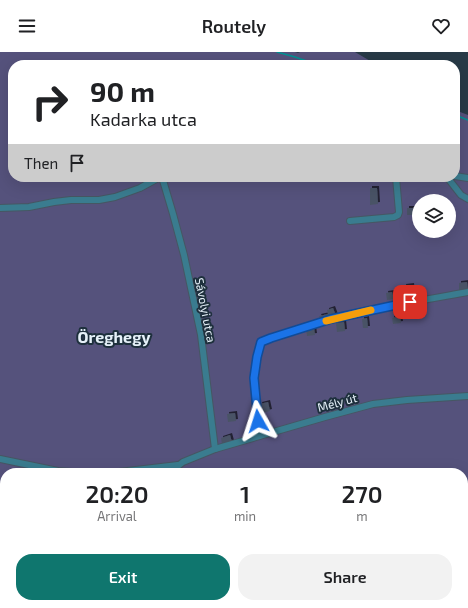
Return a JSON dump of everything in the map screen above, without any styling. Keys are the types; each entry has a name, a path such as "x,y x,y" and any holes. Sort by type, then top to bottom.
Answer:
{"street":[{"path":"0,208 29,206 71,200 99,200 115,197 151,182"},
{"name":"Sávolyi utca","path":"163,182 174,214 201,335 214,449"},
{"path":"350,221 394,217 398,215 396,182"},
{"path":"451,182 462,195 468,199"},
{"path":"259,436 254,378 261,342 331,319 395,305 468,292"},
{"name":"Mély út","path":"178,465 214,449 325,416 373,404 468,396"},
{"path":"0,460 42,468"},
{"path":"153,468 178,465"},
{"path":"175,468 178,465"}],"shaded area":[{"path":"0,52 355,52 369,60 8,60 8,182 460,182 460,112 468,115 468,468 0,468"}],"building":[{"path":"370,188 377,188 378,204 370,205"},
{"path":"407,208 412,208 412,215 407,215"},
{"path":"467,282 468,290 459,290 459,283"},
{"path":"412,285 413,293 405,294 404,286"},
{"path":"392,292 394,299 387,300 386,293"},
{"path":"333,308 336,316 321,320 319,316 328,314 327,310"},
{"path":"400,316 401,323 393,324 392,318"},
{"path":"367,318 368,328 363,328 362,319"},
{"path":"344,322 345,331 337,332 336,323"},
{"path":"314,328 315,335 307,336 306,329"},
{"path":"268,402 270,411 262,413 260,404"},
{"path":"235,413 236,421 228,422 227,414"},
{"path":"230,435 232,442 222,444 221,438"}],"waterway":[{"path":"277,52 304,60"},
{"path":"460,117 468,120"}],"slow traffic":[{"path":"326,321 371,310"}],"district":[{"name":"Öreghegy","path":"114,336"}],"route":[{"path":"258,421 254,378 261,342 331,319 410,302"}]}
